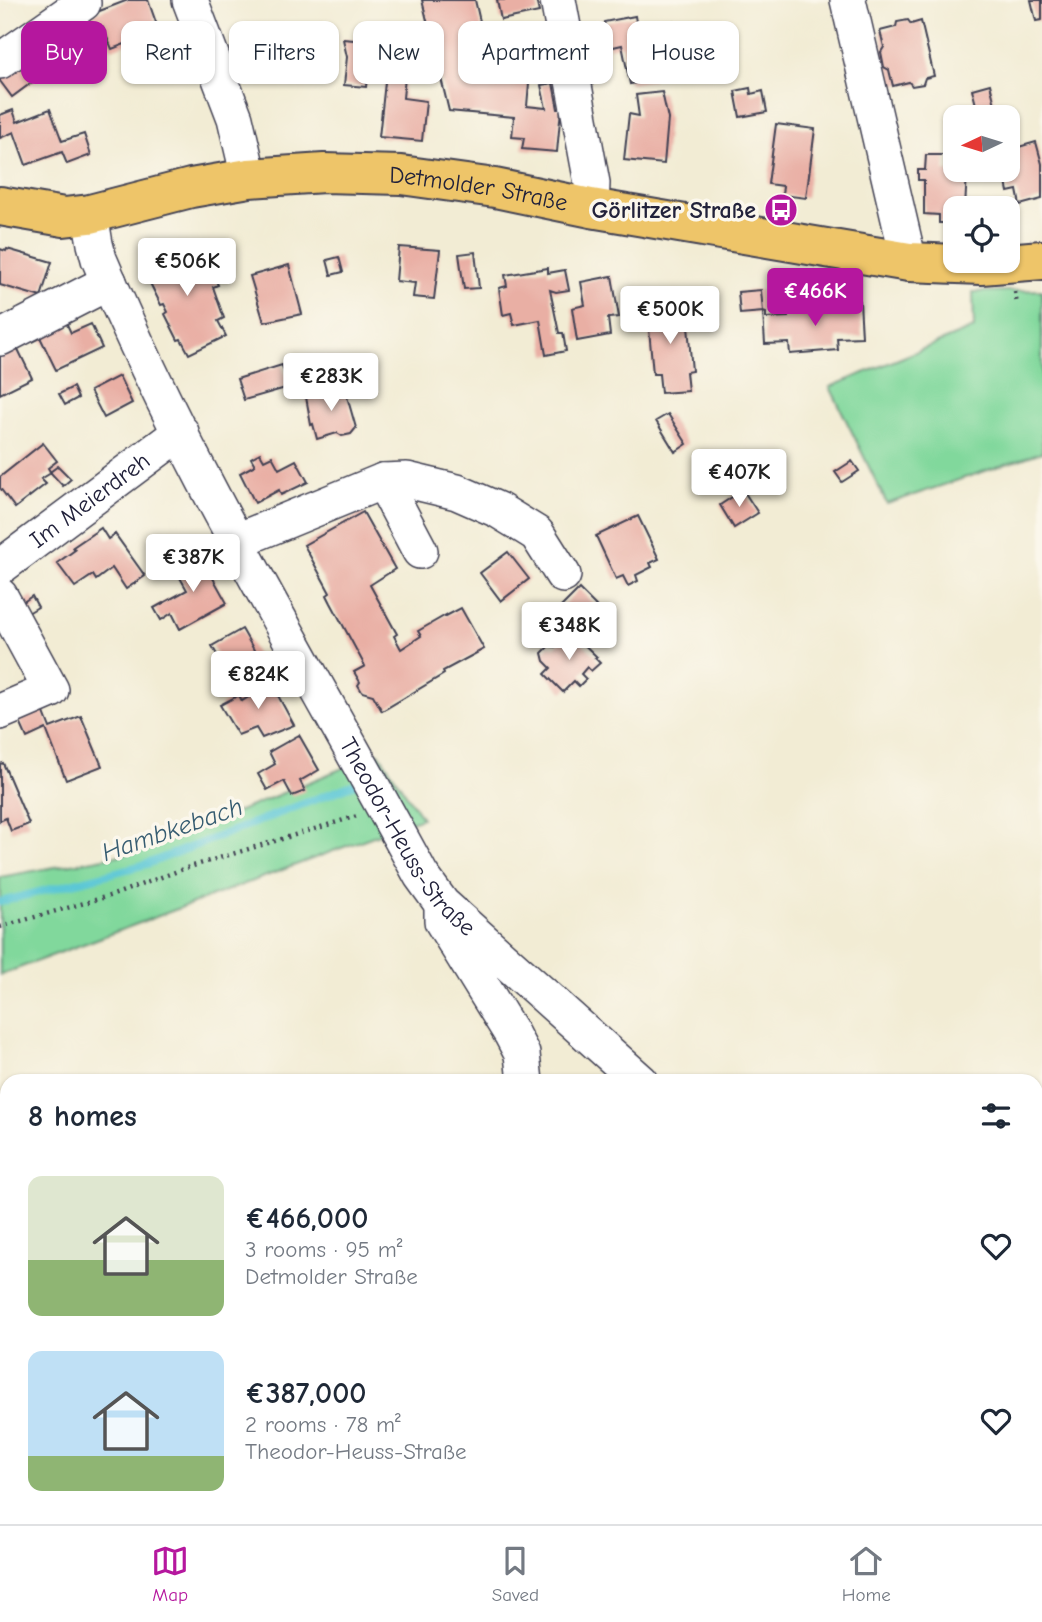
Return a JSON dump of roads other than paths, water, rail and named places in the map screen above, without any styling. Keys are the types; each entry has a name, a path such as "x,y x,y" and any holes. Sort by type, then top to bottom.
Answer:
{"main road":[{"name":"Detmolder Straße","path":"0,206 64,217 90,214 191,188 249,178 324,173 401,175 495,188 591,208 909,261 981,265 1042,260"}],"street":[{"path":"190,0 235,118 249,178"},
{"path":"558,0 592,183 591,208"},
{"path":"848,0 909,261"},
{"path":"0,61 83,3"},
{"name":"Theodor-Heuss-Straße","path":"90,214 94,244 109,282 181,432 237,541 421,875 442,904 632,1074"},
{"path":"0,338 109,282"},
{"name":"Im Meierdreh","path":"0,567 181,432"},
{"path":"237,541 383,481 407,480 457,492 498,510 537,534 563,575"},
{"path":"383,481 420,551"},
{"path":"0,596 57,688 0,712"},
{"path":"442,904 442,921 511,1033 522,1054 524,1074"}],"waterway":[{"name":"Hambkebach","path":"0,902 147,864 355,784"}],"place":[{"name":"Görlitzer Straße","path":"781,210"}]}
